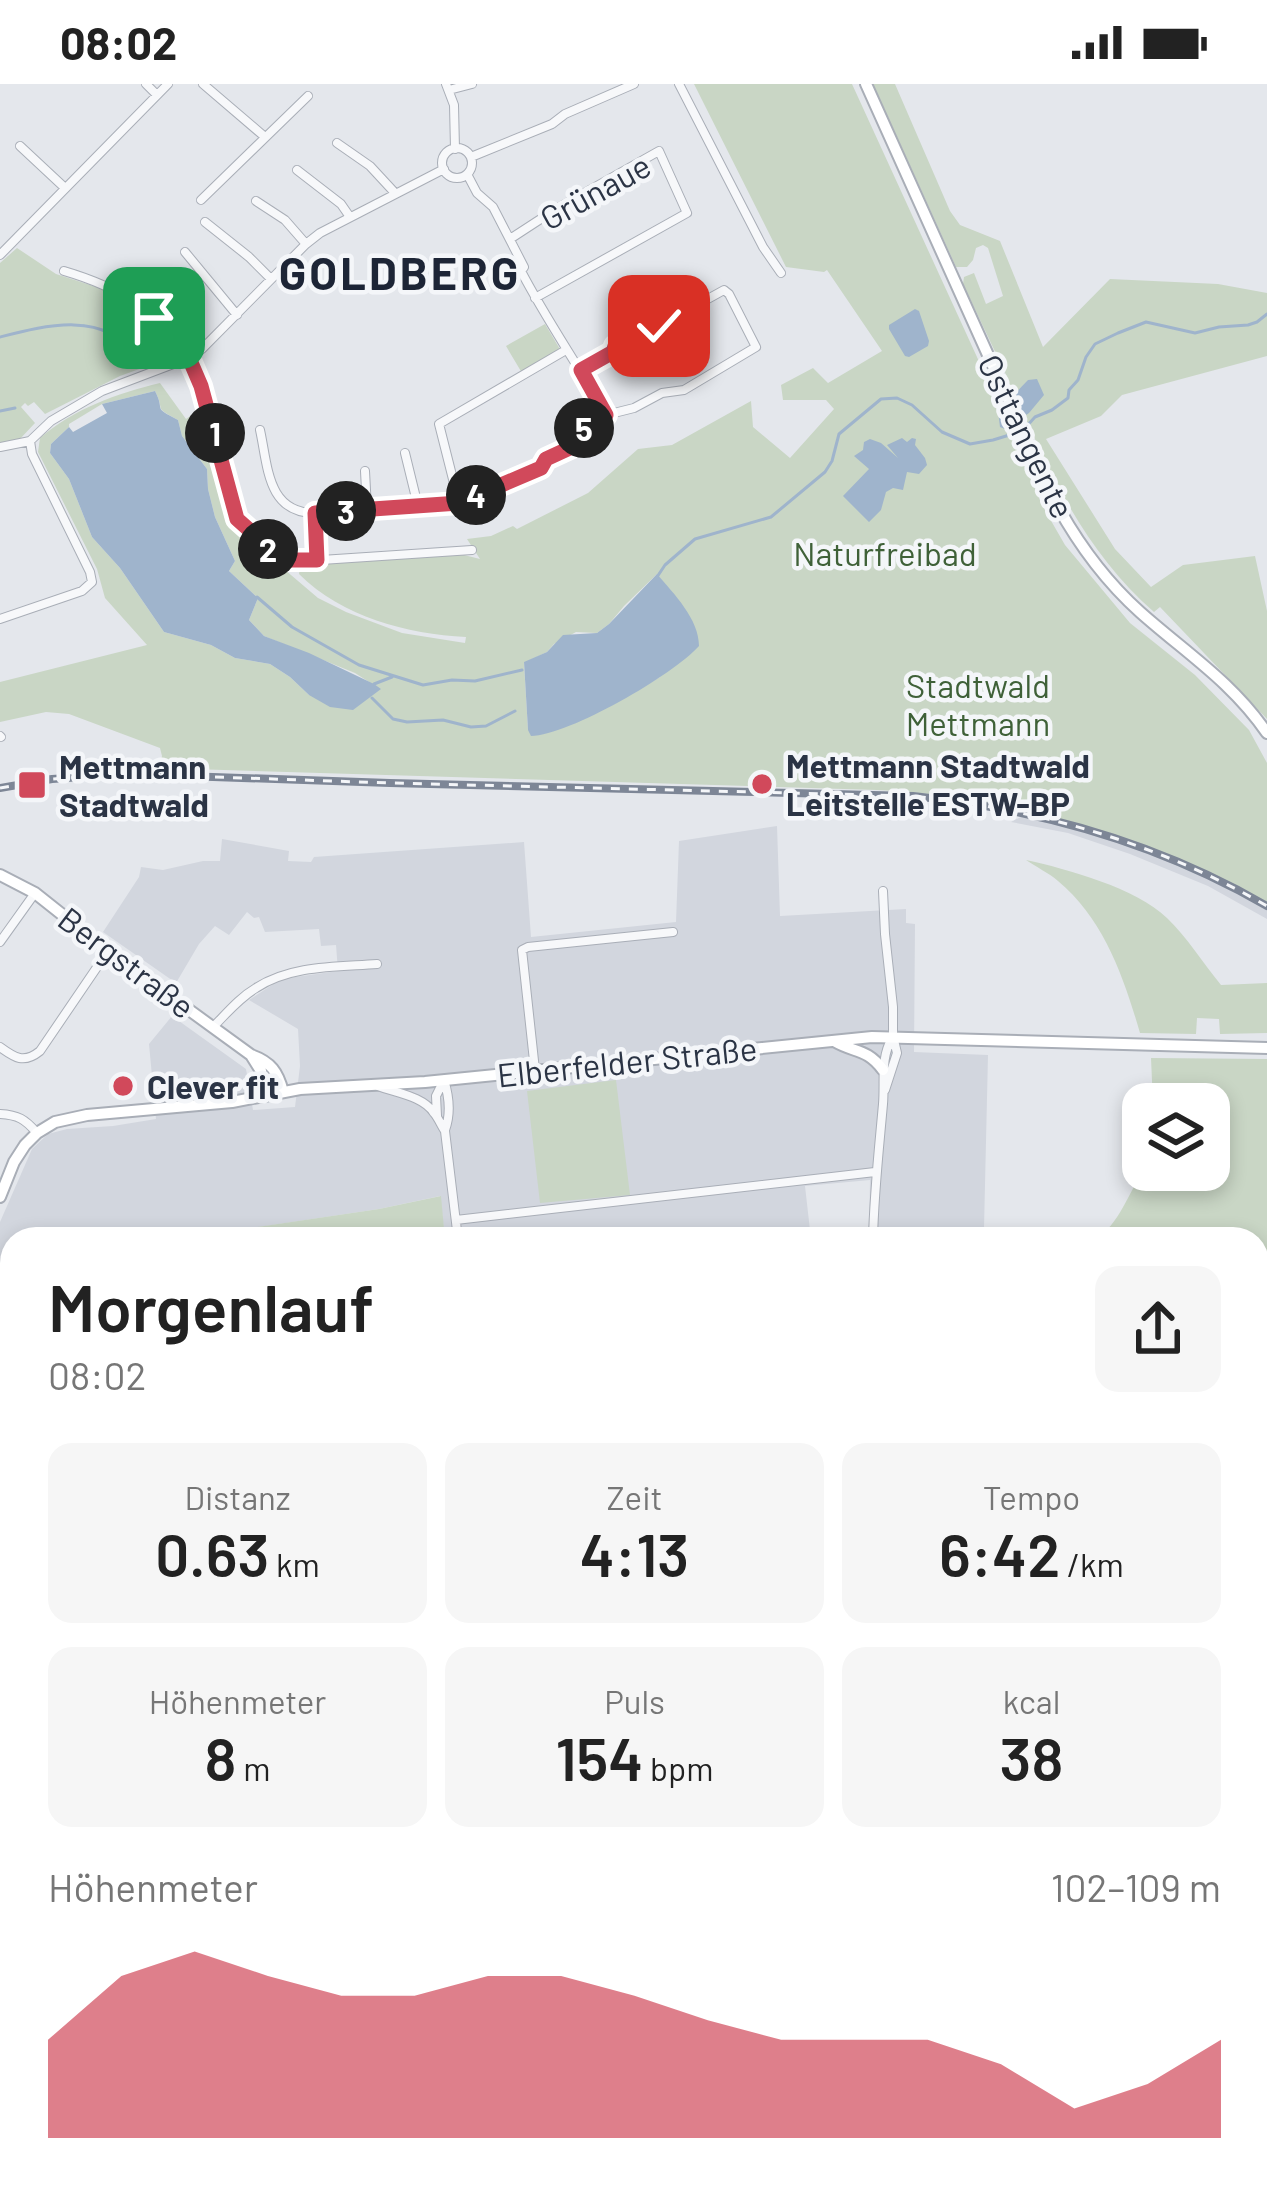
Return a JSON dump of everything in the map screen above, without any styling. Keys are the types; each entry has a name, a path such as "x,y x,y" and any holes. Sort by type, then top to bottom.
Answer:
{"main road":[{"name":"Osttangente","path":"866,84 1064,517 1104,575 1228,685 1267,733"},
{"name":"Bergstraße","path":"0,875 35,893 108,951 266,1062 277,1072 283,1092"},
{"name":"Elberfelder Straße","path":"37,1133 74,1117 232,1102 283,1092 831,1040 892,1036 1267,1048"},
{"path":"831,1040 869,1054 883,1070"},
{"path":"251,1054 261,1071 266,1096"},
{"path":"0,1197 14,1162 37,1133"}],"street":[{"path":"146,84 157,95"},
{"path":"0,255 168,84"},
{"path":"203,84 265,137"},
{"path":"454,148 471,157 467,174 453,177 444,169 444,157 454,148 454,105 447,87 472,84"},
{"path":"471,157 634,84"},
{"path":"679,84 763,247 782,273"},
{"path":"201,200 308,96"},
{"path":"337,142 370,166 395,193"},
{"path":"20,146 65,188"},
{"name":"Grünaue","path":"510,239 659,152 675,182 687,213 535,298"},
{"path":"0,447 30,441 51,421 102,391 189,358 306,244 444,169"},
{"path":"296,170 341,204 350,217"},
{"path":"467,174 477,193 493,207 535,298 606,415"},
{"path":"256,200 306,244"},
{"path":"205,222 271,280"},
{"path":"185,252 237,315"},
{"path":"64,271 112,288 135,302 189,358 208,409 237,519 283,560 472,550"},
{"path":"260,430 272,486 294,510 315,513 459,503 541,468 546,459 572,447 580,431 606,415 634,408 662,393 684,390 756,347 729,294 720,291 615,346 613,352 581,370"},
{"path":"459,503 440,424 566,350"},
{"path":"0,619 82,591 92,582 30,441"},
{"path":"405,453 418,506"},
{"path":"365,471 367,509"},
{"path":"315,513 317,560"},
{"path":"883,891 897,1053 884,1091"},
{"path":"0,942 35,893"},
{"path":"535,1070 522,950 673,932"},
{"path":"0,1047 19,1059 40,1051 108,951"},
{"path":"213,1027 241,999 271,980 305,970 377,964"},
{"path":"873,1227 884,1052 892,1036"},
{"path":"437,1117 436,1096 444,1080"},
{"path":"444,1080 448,1096 445,1131"},
{"path":"376,1085 432,1109 445,1131 457,1227"},
{"path":"0,1114 26,1119 37,1133"},
{"path":"456,1220 875,1172"}],"shaded area":[{"path":"1034,810 1205,870 1267,902 1267,919 1208,886 1130,854 1068,833 1011,822"},
{"path":"777,826 780,916 906,909 906,923 915,924 914,1052 988,1055 984,1227 869,1227 870,1180 805,1186 810,1227 444,1227 440,1196 259,1227 0,1227 32,1149 48,1134 156,1119 149,1044 172,1016 246,1069 253,1110 295,1107 298,1029 249,1000 281,979 338,971 336,945 321,946 319,929 265,932 259,917 247,912 229,935 215,926 176,983 103,932 141,867 163,870 220,861 222,839 289,851 288,861 311,862 314,857 524,842 531,937 676,922 679,841"}],"green space":[{"path":"694,84 852,84 993,392 1008,379 963,284 964,277 974,273 986,304 1003,296 988,248 976,248 967,267 956,267 873,84 895,84 960,225 1000,241 1043,347 1110,279 1218,284 1267,293 1267,356 1122,395 1101,416 1046,439 1115,549 1151,587 1183,565 1255,556 1267,611 1267,719 1160,607 1154,612 1116,574 1071,509 1034,437 1018,449 1065,545 1130,623 1195,675 1249,730 1267,763 1267,902 1126,839 980,801 877,790 159,768 160,748 69,714 46,712 0,722 0,682 147,645 105,598 97,569 38,452 40,438 67,418 112,397 160,383 186,419 200,409 225,505 238,530 318,598 346,612 402,633 465,643 466,637 421,632 355,612 316,589 299,574 300,568 464,555 480,559 467,539 491,536 513,526 517,529 588,493 638,449 672,445 751,401 753,427 790,458 834,409 826,400 783,400 781,385 813,368 828,383 882,351 827,270 786,267","holes":["155,391 162,410 178,420 182,436 207,469 215,517 235,561 229,571 258,598 249,620 264,636 355,673 380,689 309,695 270,664 235,658 211,645 164,632 92,537 69,479 50,453 51,444 69,424 102,404","657,574 689,616 660,677 614,704 528,730 524,663 576,632 597,633"]},
{"path":"17,248 56,274 109,291 149,320 166,341 164,360 120,376 45,414 34,402 25,403 21,407 35,423 19,440 0,444 0,263"},
{"path":"545,324 561,351 522,373 506,346"},
{"path":"1026,860 1100,881 1154,907 1221,985 1267,983 1267,1033 1220,1034 1219,1019 1197,1018 1196,1034 1140,1033 1100,931 1074,896"},
{"path":"1151,1058 1267,1059 1267,1227 1109,1227 1131,1191 1230,1191 1230,1083 1152,1083"},
{"path":"616,1080 630,1195 540,1203 527,1091"},
{"path":"441,1196 444,1227 257,1227"}],"water":[{"path":"915,309 929,341 909,357 889,325"},
{"path":"1037,379 1044,395 1029,413 1005,429 1000,427 998,411 1028,380"},
{"path":"155,391 162,410 178,420 182,436 207,469 215,517 235,561 229,571 258,598 249,620 264,636 381,689 353,710 330,707 270,664 235,658 211,645 164,632 92,537 69,479 50,453 51,444 69,427 73,432 107,413 102,404"},
{"path":"902,438 907,442 916,439 927,465 919,474 907,472 903,490 886,492 881,510 869,522 843,496 869,469 854,456 870,439 898,458 887,445"},
{"path":"657,574 690,617 699,646 620,702 570,726 531,736 524,662 547,652 563,635 597,633"}],"waterway":[{"path":"1025,428 1068,398 1095,344 1118,333 1146,322 1195,333 1248,325 1267,314"},
{"path":"0,337 54,326 91,327 108,332 134,357"},
{"path":"657,577 695,539 771,517 825,472 839,434 881,399 897,398 912,405 942,432 970,444 1016,433"},
{"path":"0,411 15,408"},
{"path":"257,597 292,627 359,665 423,685 475,681 522,670"},
{"path":"374,684 392,677"},
{"path":"372,698 393,719 407,722 443,720 486,726 515,711"}],"railway":[{"path":"0,788 127,774 913,796 1006,810 1096,832 1183,864 1267,906"}],"place":[{"name":"Mettmann Stadtwald Leitstelle ESTW-BP","path":"762,784"},
{"name":"Mettmann Stadtwald","path":"32,785"},
{"name":"Clever fit","path":"123,1086"}],"district":[{"name":"GOLDBERG","path":"400,272"}],"route":[{"path":"154,318 189,358 201,386 237,519 275,555 291,562 317,560 315,513 459,503 541,468 546,459 572,447 580,431 606,415 581,370 613,352 615,346 659,326"}],"park label":[{"name":"Naturfreibad","path":"885,553"},
{"name":"Stadtwald Mettmann","path":"978,704"}]}
